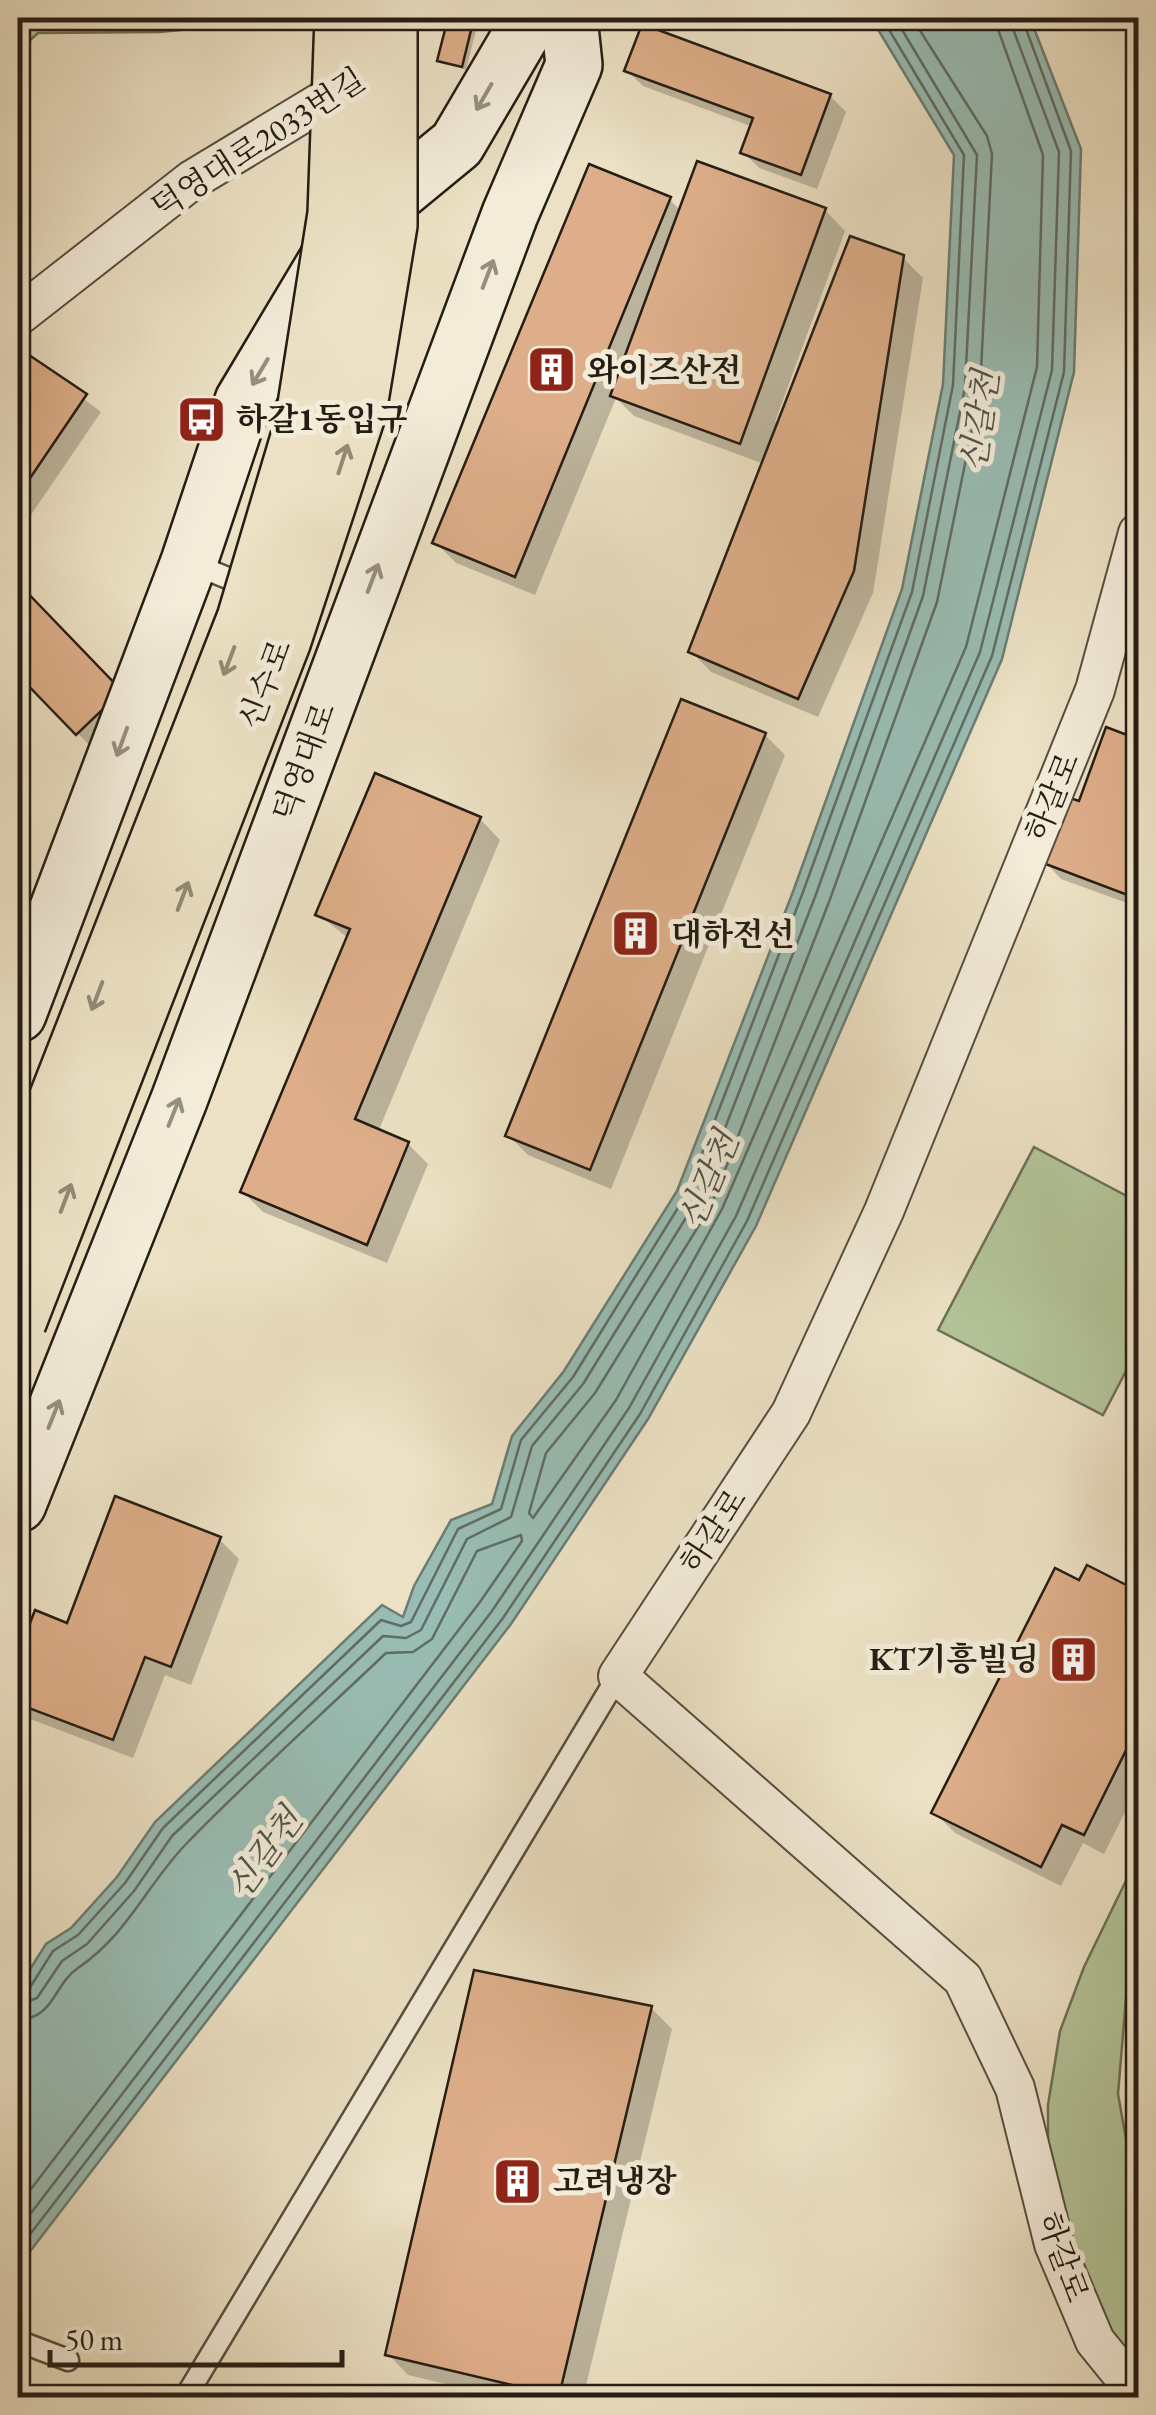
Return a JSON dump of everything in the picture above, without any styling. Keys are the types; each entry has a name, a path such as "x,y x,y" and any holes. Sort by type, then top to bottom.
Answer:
{"main road":[{"name":"신수로","path":"18,1199 245,618 303,424 336,214 343,18"},
{"name":"신수로","path":"18,1322 283,640 358,412 389,225 396,32"}],"street":[{"path":"18,1014 189,562 243,401 338,242 457,144 524,30 539,18"},
{"name":"덕영대로","path":"18,1504 179,1100 335,623 574,65 570,18"},
{"name":"덕영대로2033번길","path":"18,316 192,180 322,106 396,32"},
{"name":"하갈로","path":"1138,533 1095,690 868,1245 791,1413 618,1676 964,1979 1015,2088 1054,2244 1095,2340 1138,2394"}],"lane":[{"path":"189,562 335,623"},
{"path":"185,2398 618,1676"},
{"path":"18,2341 68,2360"}],"green space":[{"path":"18,18 301,18 160,32 38,33 18,51"},
{"path":"1034,1147 1138,1202 1138,1348 1103,1415 938,1330"},
{"path":"1138,1856 1138,1932 1129,1963 1118,2094 1138,2206 1138,2372 1120,2355 1048,2181 1048,2105 1060,2031 1084,1967"}],"water":[{"name":"신갈천","path":"871,18 1030,18 1081,149 1074,372 1002,659 756,1226 648,1419 511,1624 18,2267 18,1988 46,1944 71,1928 117,1877 155,1822 382,1605 403,1617 414,1586 451,1520 492,1504 512,1436 564,1371 677,1191 794,889 902,589 943,384 954,155"}],"building":[{"path":"448,18 474,18 462,67 437,61"},
{"path":"642,24 831,94 801,175 740,153 753,118 624,71"},
{"path":"697,161 826,208 740,444 610,396"},
{"name":"와이즈산전","path":"589,164 671,197 515,577 432,543"},
{"path":"850,236 904,255 854,571 798,699 688,652"},
{"path":"29,355 87,394 18,496 18,372"},
{"path":"18,583 122,691 76,735 18,675"},
{"name":"대하전선","path":"681,699 766,733 590,1170 505,1136"},
{"path":"1106,727 1138,739 1138,899 1043,863 1067,797 1079,801"},
{"path":"375,773 481,817 355,1119 409,1142 367,1245 240,1192 350,929 315,915"},
{"path":"115,1496 221,1537 171,1667 145,1657 113,1740 18,1704 18,1655 35,1610 67,1623"},
{"name":"KT기흥빌딩","path":"1087,1565 1138,1591 1138,1726 1084,1835 1062,1825 1041,1867 931,1813 1055,1568 1079,1580"},
{"name":"고려냉장","path":"474,1970 652,2006 559,2396 385,2355"}],"place":[{"name":"와이즈산전","path":"552,370"},
{"name":"하갈1동입구","path":"201,419"},
{"name":"대하전선","path":"636,934"},
{"name":"KT기흥빌딩","path":"1074,1659"},
{"name":"고려냉장","path":"518,2181"}]}
